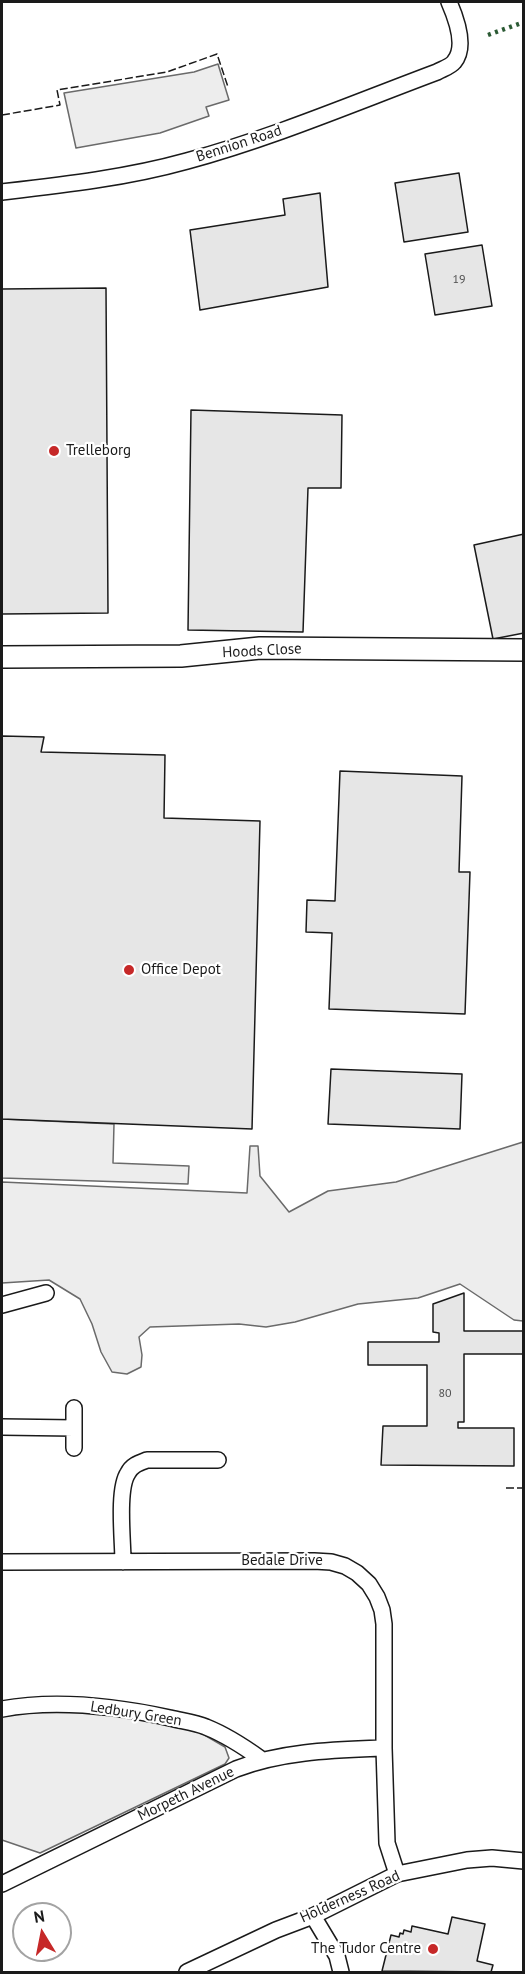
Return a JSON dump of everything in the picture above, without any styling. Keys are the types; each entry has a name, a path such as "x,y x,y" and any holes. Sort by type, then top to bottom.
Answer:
{"street":[{"name":"Bennion Road","path":"2,192 135,173 185,162 235,147 437,72 453,63 460,50 453,11 449,2"},
{"name":"Hoods Close","path":"2,657 181,656 260,648 524,650"},
{"path":"2,1305 46,1293"},
{"path":"74,1407 74,1448"},
{"path":"2,1427 74,1428"},
{"path":"123,1562 122,1488 129,1470 137,1463 147,1460 218,1460"},
{"name":"Bedale Drive","path":"2,1562 314,1561 331,1562 357,1573 369,1584 377,1597 384,1623 387,1843 397,1874"},
{"name":"Ledbury Green","path":"2,1709 26,1705 68,1704 102,1706 153,1714 204,1726 238,1742 261,1759"},
{"name":"Morpeth Avenue","path":"2,1882 261,1759 322,1750 384,1748"},
{"name":"Holderness Road","path":"187,1972 276,1930 313,1916 397,1874 467,1860 492,1858 524,1861"},
{"path":"313,1916 337,1956 341,1972"}],"shaded area":[{"path":"218,64 229,100 206,107 209,116 160,133 76,148 64,93 194,72"},
{"path":"2,1119 114,1124 113,1163 189,1166 188,1184 2,1178"},
{"path":"523,1142 523,1321 514,1320 460,1284 418,1298 358,1304 295,1322 266,1327 239,1324 150,1327 139,1337 141,1367 127,1374 112,1372 101,1352 92,1324 80,1299 49,1280 2,1283 2,1182 247,1193 250,1146 258,1146 260,1176 289,1212 328,1191 396,1182"},
{"path":"85,1710 167,1724 201,1733 225,1747 229,1758 225,1764 40,1853 2,1840 2,1714"}],"building":[{"path":"459,173 468,232 404,242 395,183"},
{"path":"320,193 328,287 200,310 190,230 285,215 283,199"},
{"path":"482,245 492,306 435,315 425,254"},
{"name":"Trelleborg","path":"106,288 108,613 2,614 2,289"},
{"path":"191,410 342,415 341,488 308,488 303,632 188,630"},
{"path":"524,534 524,633 493,639 474,545"},
{"name":"Office Depot","path":"2,736 44,737 41,752 165,755 164,818 260,821 252,1129 2,1119"},
{"path":"340,771 462,776 459,872 470,872 465,1014 329,1009 332,933 306,932 307,900 335,901"},
{"path":"331,1069 462,1074 460,1129 328,1124"},
{"path":"464,1293 464,1331 524,1331 524,1354 464,1354 464,1422 458,1422 458,1428 514,1428 514,1466 381,1465 383,1426 427,1426 427,1365 368,1365 368,1342 439,1342 439,1333 433,1332 433,1304"},
{"name":"The Tudor Centre","path":"452,1917 485,1924 477,1961 493,1965 491,1972 382,1971 391,1935 399,1937 404,1930 411,1932 412,1926 448,1934"}],"hedge":[{"path":"488,35 524,22"}],"fence":[{"path":"2,115 60,105 57,90 167,72 217,54 228,87"},
{"path":"506,1488 524,1488"}],"place":[{"name":"Trelleborg","path":"54,451"},
{"name":"Office Depot","path":"129,970"},
{"name":"The Tudor Centre","path":"433,1949"}]}
